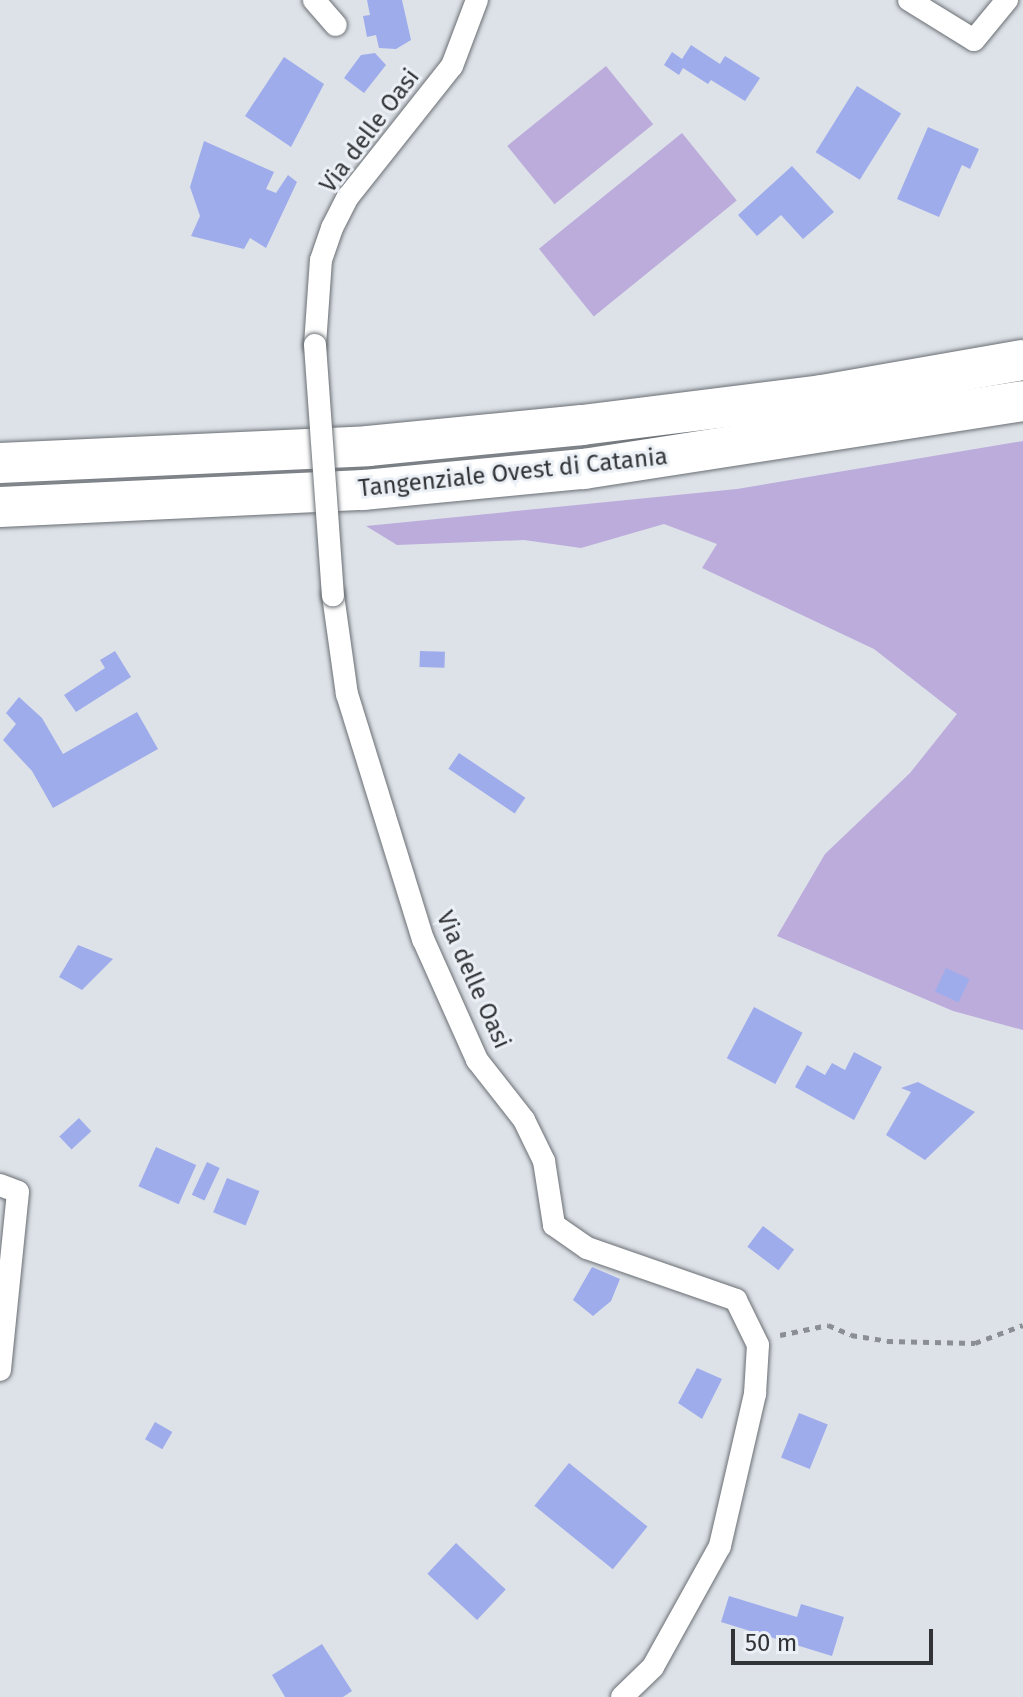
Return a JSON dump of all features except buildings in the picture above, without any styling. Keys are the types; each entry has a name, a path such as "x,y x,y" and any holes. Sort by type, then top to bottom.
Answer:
{"highway":[{"name":"Tangenziale Ovest di Catania","path":"0,463 368,446 822,395 1023,360"},
{"name":"Tangenziale Ovest di Catania","path":"0,507 364,490 584,469 1023,401"}],"street":[{"path":"314,0 336,25"},
{"name":"Via delle Oasi","path":"477,0 452,66 348,197 332,228 321,260 315,345 333,595 347,694 423,939 477,1060 524,1120 544,1161 554,1225 587,1248 736,1300 758,1345 755,1394 720,1546 653,1667 622,1697"},
{"path":"909,0 974,40 1007,0"},
{"path":"0,1185 18,1192 0,1370"}],"path":[{"path":"758,1345 793,1328 828,1325 851,1335 887,1341 975,1343 1023,1325"}],"shaded area":[{"path":"606,66 653,124 555,204 507,146"},
{"path":"682,133 737,201 594,316 539,249"},
{"path":"1023,441 1023,1030 953,1011 777,936 825,854 910,773 957,714 874,649 702,568 717,544 664,524 581,548 524,540 397,545 366,526 737,489"}]}
